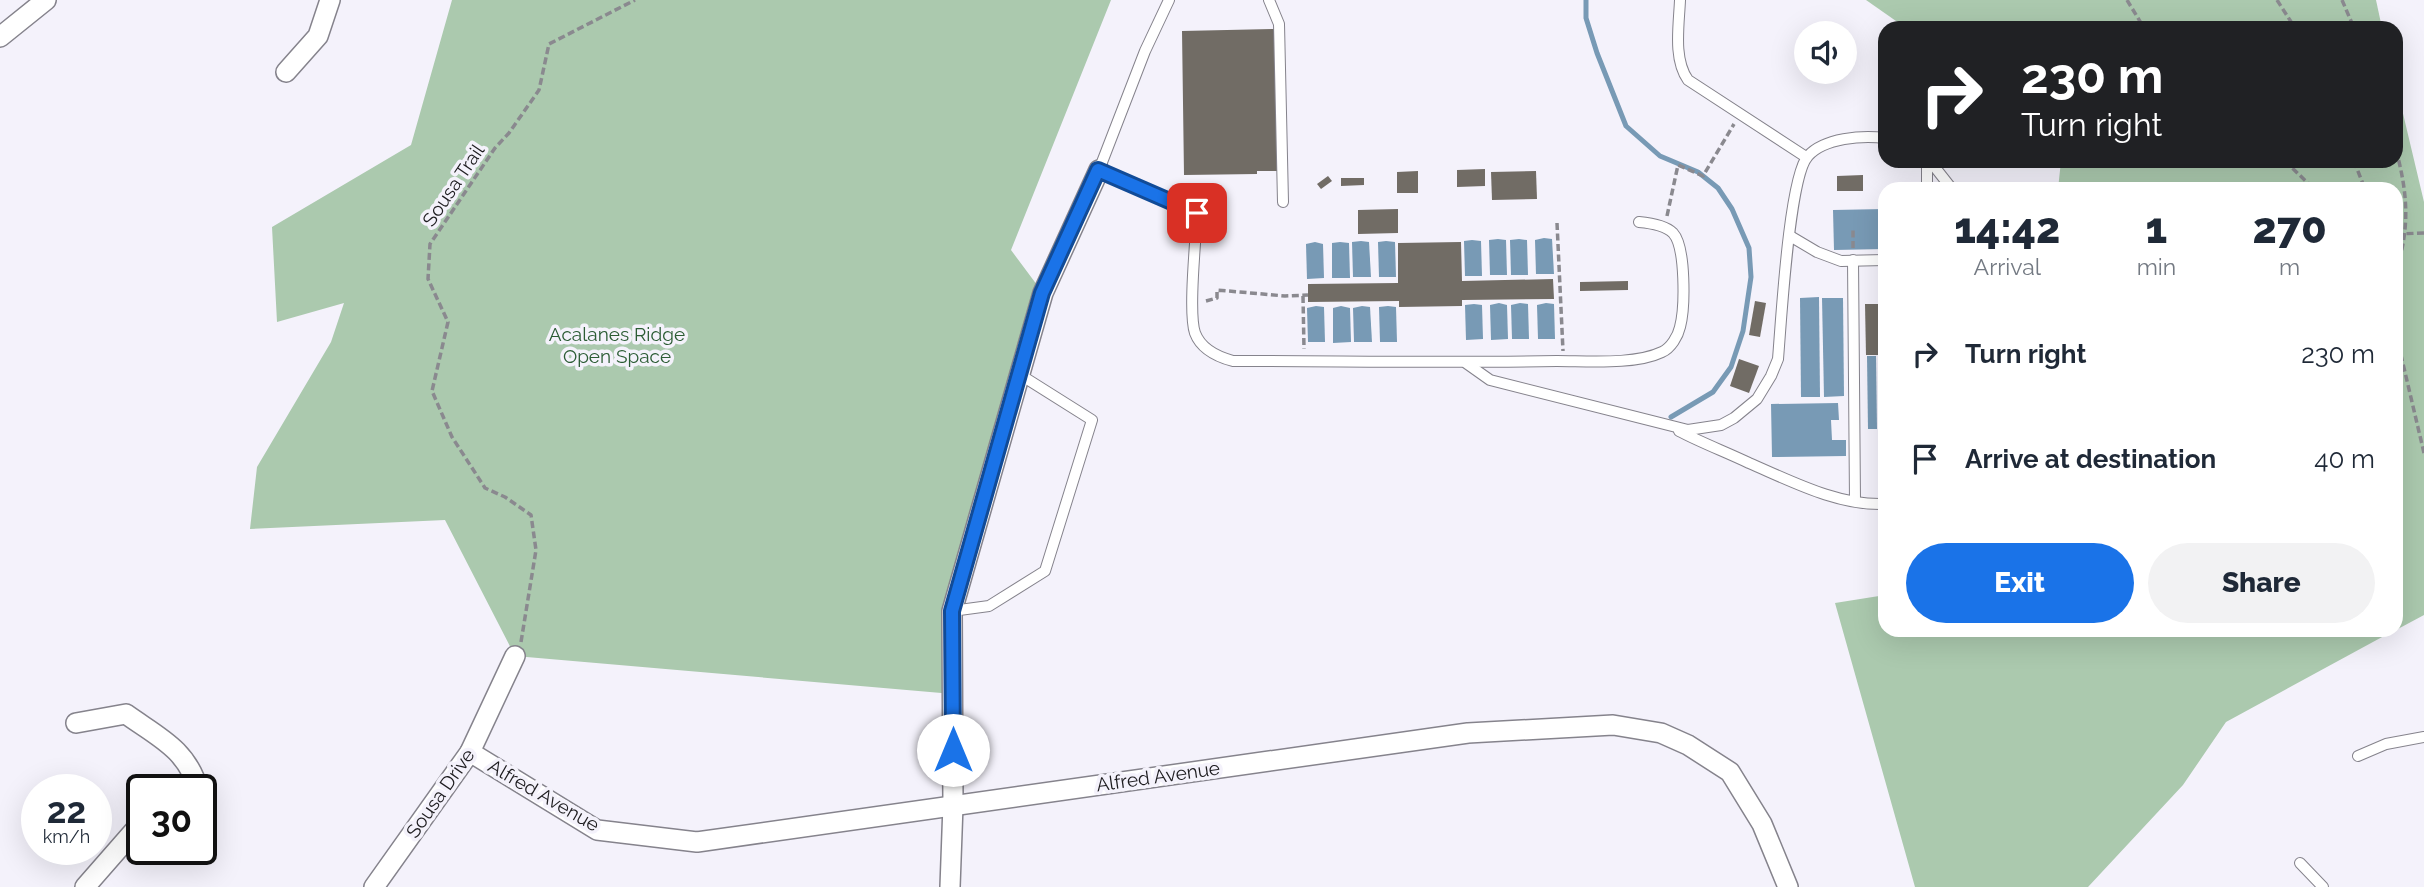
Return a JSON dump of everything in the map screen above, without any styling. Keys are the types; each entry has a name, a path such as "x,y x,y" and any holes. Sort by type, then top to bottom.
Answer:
{"street":[{"path":"0,37 46,0"},
{"path":"286,72 318,36 330,0"},
{"path":"950,887 953,805 952,611 1042,293 1098,170"},
{"name":"Sousa Drive","path":"374,887 470,752 514,656"},
{"path":"76,723 126,714 175,747 194,774"},
{"name":"Alfred Avenue","path":"470,752 597,830 697,842 1468,733 1613,725 1661,733 1688,745 1730,772 1762,824 1788,887"},
{"path":"85,887 126,840"}],"lane":[{"path":"1170,0 1145,51 1098,170 1197,213 1193,304 1195,333 1216,357 1233,361 1563,361 1637,359 1664,352 1674,340 1680,326 1684,260 1680,244 1672,232 1655,223 1639,222"},
{"path":"1269,0 1279,24 1283,202"},
{"path":"1680,0 1679,55 1682,71 1696,86 1807,157"},
{"path":"1466,362 1490,380 1688,430 1721,425 1734,418 1757,399 1778,359 1794,193 1807,157 1825,144 1878,137"},
{"path":"1934,168 1946,182"},
{"path":"1790,236 1817,252 1841,261 1878,260"},
{"path":"1853,260 1855,501"},
{"path":"952,611 989,606 1045,572 1092,420 1020,374"},
{"path":"1667,425 1808,488 1855,501 1878,503"},
{"path":"2358,756 2386,744 2424,737"},
{"path":"2300,863 2323,887"}],"path":[{"name":"Sousa Trail","path":"514,656 520,650 536,550 531,515 505,497 485,488 452,437 432,390 448,322 428,279 430,244 495,148 539,90 549,44 635,0"},
{"path":"2127,0 2140,21"},
{"path":"2277,0 2290,21"},
{"path":"2342,0 2351,21"},
{"path":"1665,228 1678,165 1703,176 1741,114"},
{"path":"2292,168 2307,182"},
{"path":"2401,168 2407,215 2403,244"},
{"path":"1557,223 1563,361"},
{"path":"1853,229 1853,260"},
{"path":"2403,233 2424,233"},
{"path":"1193,304 1217,298 1217,290 1305,295 1305,361"},
{"path":"2403,364 2424,453"}],"green space":[{"name":"Acalanes Ridge Open Space","path":"452,0 1111,0 1011,250 1043,293 952,611 953,694 515,656 445,520 250,529 257,467 331,342 344,303 277,322 272,227 411,145"},
{"path":"1866,0 2376,0 2380,21 1896,21"},
{"path":"2403,114 2424,202 2424,615 2403,626 2403,182 2059,182 2060,168 2403,168"},
{"path":"1878,596 1878,637 2382,637 2226,722 2183,785 2088,887 1915,887 1835,603"}],"water":[{"path":"1878,209 1878,249 1834,250 1833,210"},
{"path":"1552,239 1554,274 1536,274 1535,240"},
{"path":"1489,240 1506,240 1507,275 1490,275"},
{"path":"1510,240 1527,240 1528,275 1511,275"},
{"path":"1464,241 1481,241 1482,276 1465,276"},
{"path":"1352,242 1369,242 1371,277 1353,277"},
{"path":"1378,242 1395,242 1396,277 1379,277"},
{"path":"1332,243 1349,243 1350,278 1332,278"},
{"path":"1306,244 1323,244 1324,278 1307,279"},
{"path":"1819,297 1820,397 1801,397 1800,298"},
{"path":"1822,298 1843,298 1844,396 1824,397"},
{"path":"1528,304 1529,339 1512,339 1511,305"},
{"path":"1554,304 1555,339 1538,339 1537,305"},
{"path":"1465,305 1482,305 1483,339 1466,340"},
{"path":"1490,305 1507,305 1508,339 1491,340"},
{"path":"1324,307 1325,342 1308,342 1307,308"},
{"path":"1370,307 1372,342 1354,342 1353,308"},
{"path":"1379,307 1396,307 1397,342 1380,342"},
{"path":"1333,308 1350,308 1351,342 1333,343"},
{"path":"1867,356 1876,356 1877,429 1868,429"},
{"path":"1838,403 1839,420 1831,420 1832,440 1846,440 1846,456 1772,457 1771,404"}],"building":[{"path":"1275,29 1277,171 1257,171 1257,174 1184,175 1182,31"},
{"path":"1485,169 1485,186 1457,187 1457,170"},
{"path":"1418,171 1418,193 1397,193 1397,172"},
{"path":"1536,171 1537,199 1492,200 1491,172"},
{"path":"1863,175 1863,191 1837,191 1837,176"},
{"path":"1328,176 1332,181 1321,189 1317,184"},
{"path":"1341,178 1364,178 1364,185 1341,186"},
{"path":"1398,209 1398,233 1358,234 1358,210"},
{"path":"1461,242 1462,281 1553,279 1554,299 1462,300 1462,306 1399,307 1399,301 1308,302 1308,284 1398,283 1398,243"},
{"path":"1628,281 1628,290 1580,291 1580,282"},
{"path":"1755,301 1766,303 1760,337 1749,335"},
{"path":"1865,304 1878,304 1878,355 1866,355"},
{"path":"1739,359 1759,366 1749,393 1730,386"}],"waterway":[{"path":"1586,0 1586,18 1597,53 1626,126 1660,156 1698,172 1718,188 1732,209 1749,248 1751,277 1743,331 1731,367 1713,392 1671,417"}],"route":[{"path":"953,750 952,611 1042,293 1098,170 1197,213"}]}
